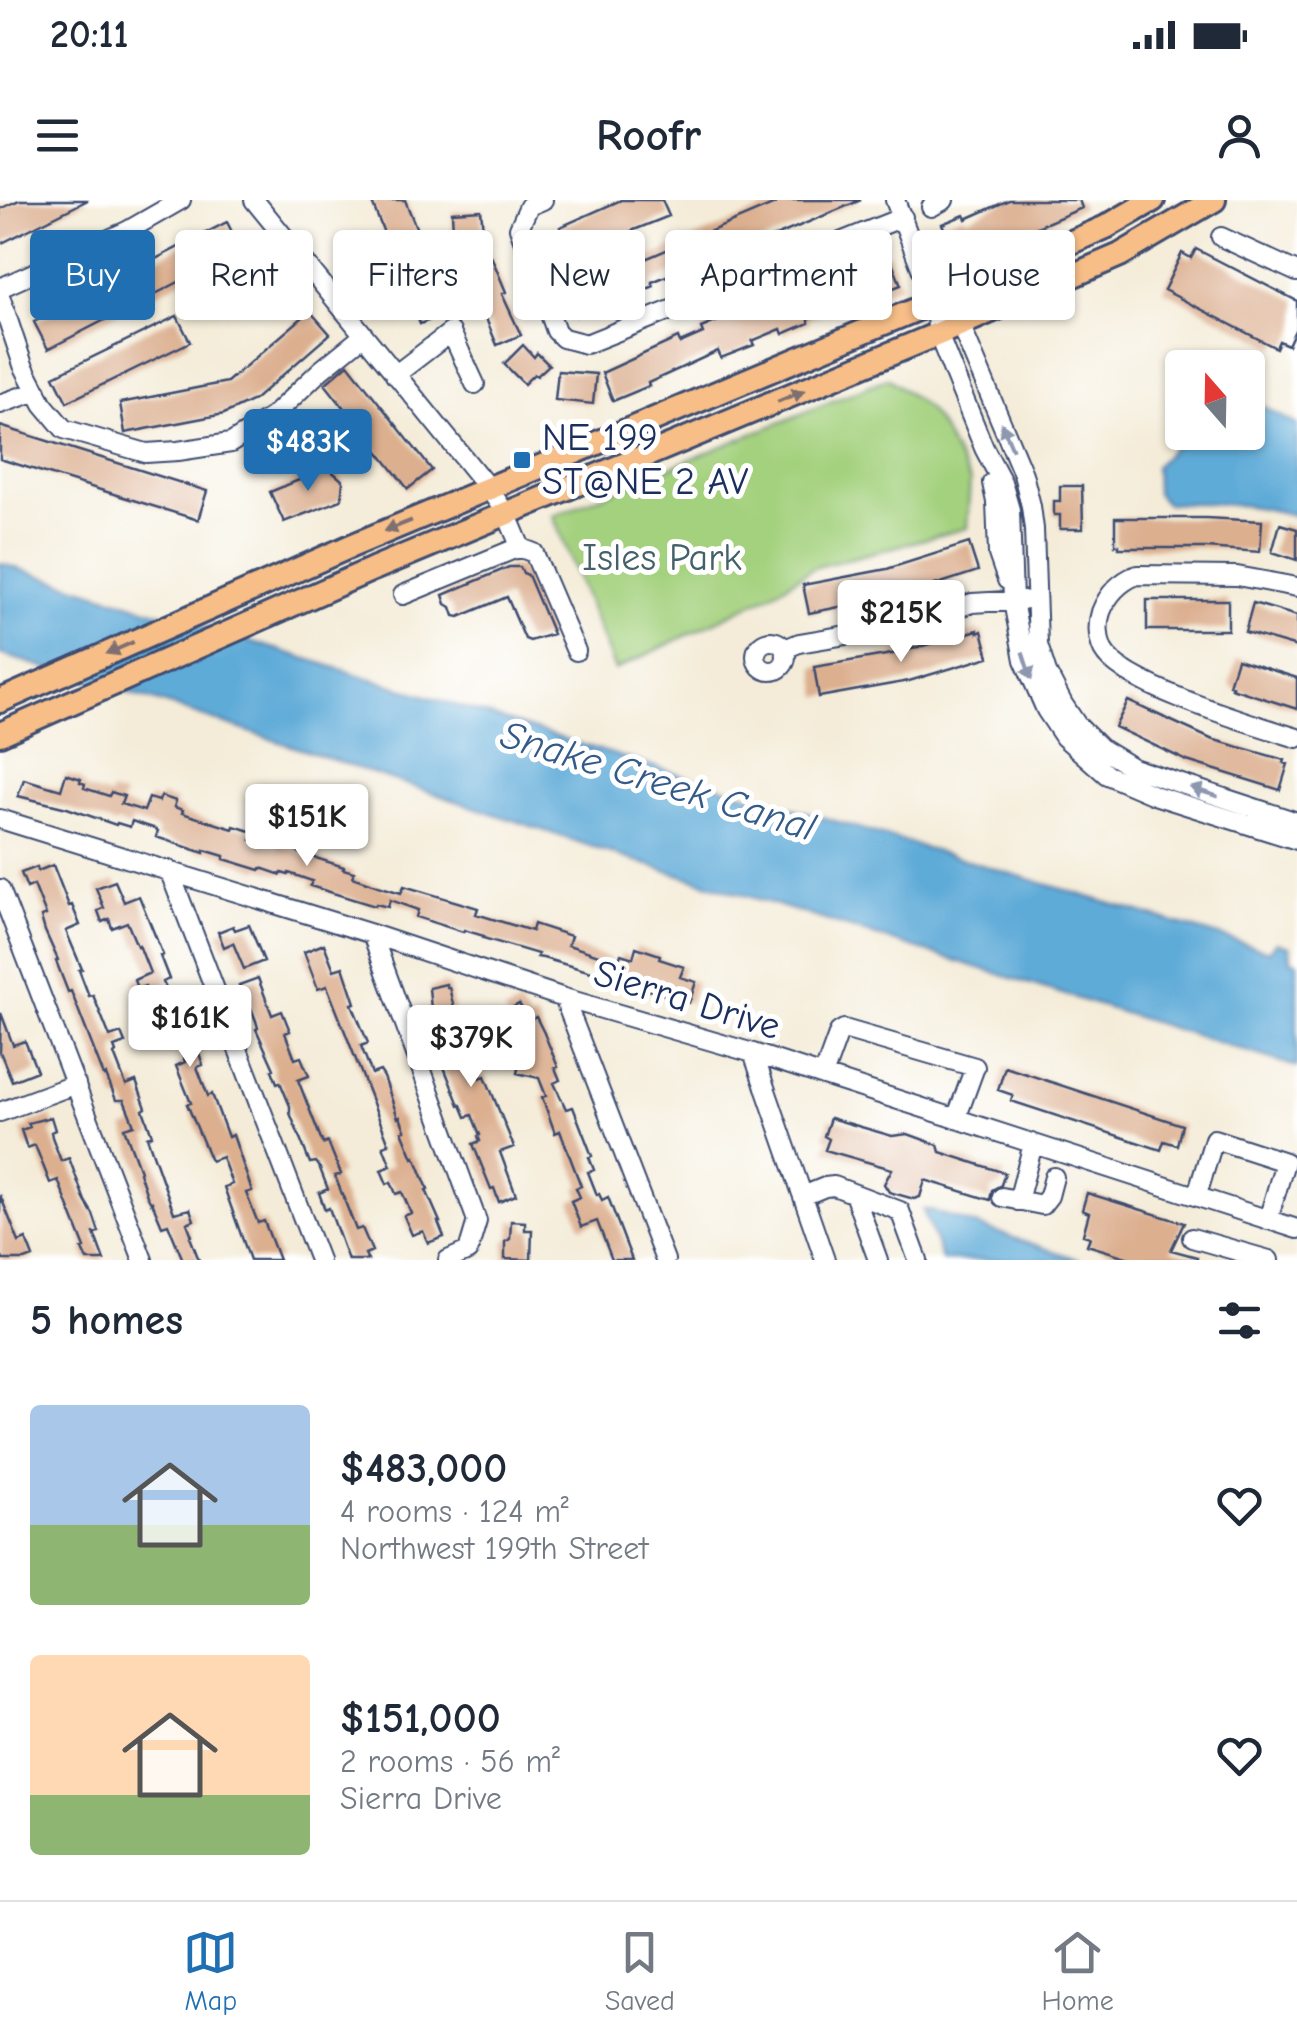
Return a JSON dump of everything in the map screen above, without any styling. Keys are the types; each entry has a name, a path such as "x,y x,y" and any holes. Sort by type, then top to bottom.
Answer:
{"main road":[{"path":"1075,241 1153,200"},
{"path":"0,734 373,568 1120,255 1214,200"},
{"path":"0,702 351,546 912,311"}],"street":[{"path":"0,288 126,232 181,200"},
{"path":"254,200 278,230"},
{"path":"536,203 519,228 556,331 563,338 586,344 899,208 912,243"},
{"path":"1221,237 1297,272"},
{"path":"313,274 489,489 507,515 521,548"},
{"path":"0,296 23,364 43,404 64,429 146,452 231,443 273,416 363,336"},
{"path":"936,320 938,334 984,448 1002,482 1010,510 1013,601"},
{"path":"955,320 1018,462 1031,504 1038,644 1063,704 1100,748 1133,768 1296,828"},
{"path":"396,375 451,332 475,384"},
{"path":"0,404 37,392"},
{"path":"984,448 996,502 998,554 1013,601 1024,660 1033,686 1064,737 1107,775 1129,786 1296,828"},
{"path":"1010,510 1031,504"},
{"path":"403,595 521,548 534,553 576,651"},
{"path":"1297,587 1237,576 1137,575 1123,581 1108,596 1098,633 1104,650 1130,674 1198,706 1297,738"},
{"path":"785,649 799,643 915,622 972,603 1036,600"},
{"name":"Sierra Drive","path":"0,819 564,998 753,1053 1297,1229"},
{"path":"169,870 319,1260"},
{"path":"0,889 142,1260"},
{"path":"372,934 477,1221 468,1251 448,1260"},
{"path":"564,998 665,1260"},
{"path":"823,1076 839,1032 844,1030 976,1067 956,1119"},
{"path":"753,1053 825,1260"},
{"path":"0,1112 76,1084"},
{"path":"1196,1196 1214,1139 1284,1162 1268,1220"},
{"path":"1033,1144 1010,1198 1042,1205 1048,1199 1054,1177"},
{"path":"803,1196 834,1186 900,1211 918,1260"},
{"path":"854,1194 878,1260"},
{"path":"1192,1238 1269,1260"}],"green space":[{"name":"Isles Park","path":"888,378 927,408 970,481 967,528 813,568 768,596 615,670 553,516"}],"water":[{"path":"1265,407 1297,425 1297,516 1232,504 1167,504 1156,493 1155,466 1171,450 1265,450"},
{"name":"Snake Creek Canal","path":"0,563 628,759 1269,951 1277,942 1290,947 1291,960 1297,962 1297,1067 629,859 160,702 0,654"},
{"path":"923,1210 930,1210 1080,1260 942,1260"}],"building":[{"path":"19,200 88,200 0,244 0,209"},
{"path":"371,200 405,200 417,230 383,230"},
{"path":"621,200 662,200 669,216 634,230 560,227"},
{"path":"774,200 861,200 790,230 714,230 775,204"},
{"path":"1009,200 1079,200 1082,208 1030,230 945,230 942,224 964,215 966,219"},
{"path":"481,210 483,230 453,230 452,212"},
{"path":"227,222 231,230 212,230"},
{"path":"175,249 175,284 155,294 155,259"},
{"path":"1196,249 1297,301 1297,326 1288,345 1279,341 1276,348 1164,290 1182,253 1191,258"},
{"path":"665,251 665,277 652,282 654,286 645,290 645,259"},
{"path":"493,261 506,292 502,294 521,335 497,345 487,320 493,320"},
{"path":"892,263 901,285 892,288"},
{"path":"313,314 330,334 254,400 224,414 125,433 120,403 227,382 299,320 313,320"},
{"path":"175,317 190,342 67,402 54,376"},
{"path":"38,320 105,320 48,349 34,322"},
{"path":"720,320 809,320 783,334 781,329 752,341 754,345 721,358 718,351 613,401 602,373 678,338 680,343 703,333 701,328"},
{"path":"523,345 549,365 524,384 504,364"},
{"path":"348,364 432,470 408,489 325,384"},
{"path":"558,371 596,374 593,404 555,400"},
{"path":"0,426 207,491 198,520 0,459"},
{"path":"328,468 343,481 341,500 284,522 270,492"},
{"path":"1060,486 1082,486 1083,529 1060,529 1054,501 1060,501"},
{"path":"1115,518 1262,521 1260,552 1119,548 1115,545"},
{"path":"1280,524 1297,529 1297,560 1272,552"},
{"path":"969,543 978,571 907,594 809,613 803,585 887,569"},
{"path":"509,567 520,567 528,575 553,634 525,639 507,597 459,617 446,604 443,595"},
{"path":"1147,600 1228,600 1228,630 1147,630"},
{"path":"1253,603 1297,616 1297,647 1245,632"},
{"path":"982,631 989,657 909,681 819,697 814,667 898,653"},
{"path":"1237,659 1297,678 1297,709 1231,688"},
{"path":"1128,701 1211,739 1285,760 1288,764 1280,790 1187,761 1115,727"},
{"path":"66,774 81,779 84,788 124,796 121,804 144,811 149,798 159,801 161,796 176,801 174,807 182,813 254,832 251,840 277,848 278,844 344,867 354,872 352,877 378,886 401,893 404,886 478,908 476,914 532,931 534,924 571,936 568,945 611,959 605,976 416,917 418,910 390,900 388,907 375,906 310,886 312,881 289,873 260,870 156,837 158,831 132,821 130,827 116,825 18,796 24,779 61,790"},
{"path":"53,865 80,925 66,931 82,969 79,970 110,1037 121,1033 125,1043 114,1047 114,1054 126,1085 136,1081 152,1135 147,1137 174,1213 190,1209 194,1220 187,1223 199,1260 183,1260 168,1224 162,1226 147,1196 124,1128 134,1125 124,1100 116,1100 104,1076 45,931 41,917 46,915 34,885 27,888 21,873"},
{"path":"115,881 124,902 139,896 163,955 160,956 169,979 163,982 178,1017 186,1014 203,1065 197,1067 228,1137 233,1135 252,1191 246,1193 258,1223 264,1221 279,1260 250,1260 224,1187 232,1184 222,1157 211,1161 187,1104 191,1103 176,1066 185,1062 173,1030 170,1032 160,1006 154,1008 145,986 137,989 134,980 150,973 139,945 127,922 112,928 109,919 102,922 98,911 104,908 96,888"},
{"path":"249,925 264,961 244,969 233,943 224,947 218,932"},
{"path":"324,944 334,970 343,967 355,1003 352,1004 368,1043 361,1046 372,1074 380,1071 384,1077 444,1237 428,1243 423,1231 412,1235 404,1216 411,1213 402,1192 396,1194 381,1170 391,1166 383,1146 389,1144 327,986 318,989 304,952"},
{"path":"636,947 684,967 680,977 696,982 689,1003 632,985 634,979 629,974 616,970 621,954 633,958"},
{"path":"258,978 272,1015 282,1011 295,1059 301,1057 309,1076 298,1080 323,1144 328,1142 341,1174 335,1176 356,1230 362,1228 372,1251 365,1254 368,1260 348,1260 329,1208 325,1210 319,1193 328,1189 319,1166 310,1163 239,985"},
{"path":"446,984 459,1030 468,1027 475,1043 467,1046 480,1078 485,1076 514,1147 500,1152 516,1195 499,1202 473,1144 480,1141 480,1135 472,1115 466,1117 459,1105 429,1029 425,1010 431,1009 429,988"},
{"path":"519,1004 530,1020 536,1017 544,1033 558,1067 555,1068 560,1080 554,1083 566,1109 573,1107 592,1156 589,1157 594,1170 588,1172 597,1195 602,1200 608,1197 632,1260 612,1260 597,1221 581,1227 571,1201 580,1197 576,1188 581,1186 560,1131 555,1133 539,1078 517,1073 520,1060 501,1026 509,1022 504,1012"},
{"path":"1,1013 13,1045 25,1041 37,1071 12,1081 0,1052"},
{"path":"1005,1067 1182,1125 1177,1145 1164,1141 1161,1150 1011,1101 1013,1095 998,1090"},
{"path":"51,1117 55,1130 52,1137 61,1161 69,1158 93,1214 99,1232 94,1233 104,1260 87,1260 58,1180 50,1183 35,1145 27,1148 21,1130 30,1127 28,1123"},
{"path":"830,1118 892,1136 908,1134 938,1145 940,1152 1005,1173 1001,1185 992,1190 990,1200 925,1180 920,1197 914,1199 889,1192 884,1184 892,1169 825,1150 829,1139 824,1136"},
{"path":"1087,1193 1184,1223 1171,1250 1197,1260 1136,1260 1087,1245 1090,1237 1083,1235 1089,1213 1082,1210"},
{"path":"0,1195 19,1242 26,1239 33,1257 3,1260"},
{"path":"511,1221 525,1222 525,1230 532,1230 531,1260 505,1259"}],"place":[{"name":"NE 199 ST@NE 2 AV","path":"522,460"}]}
